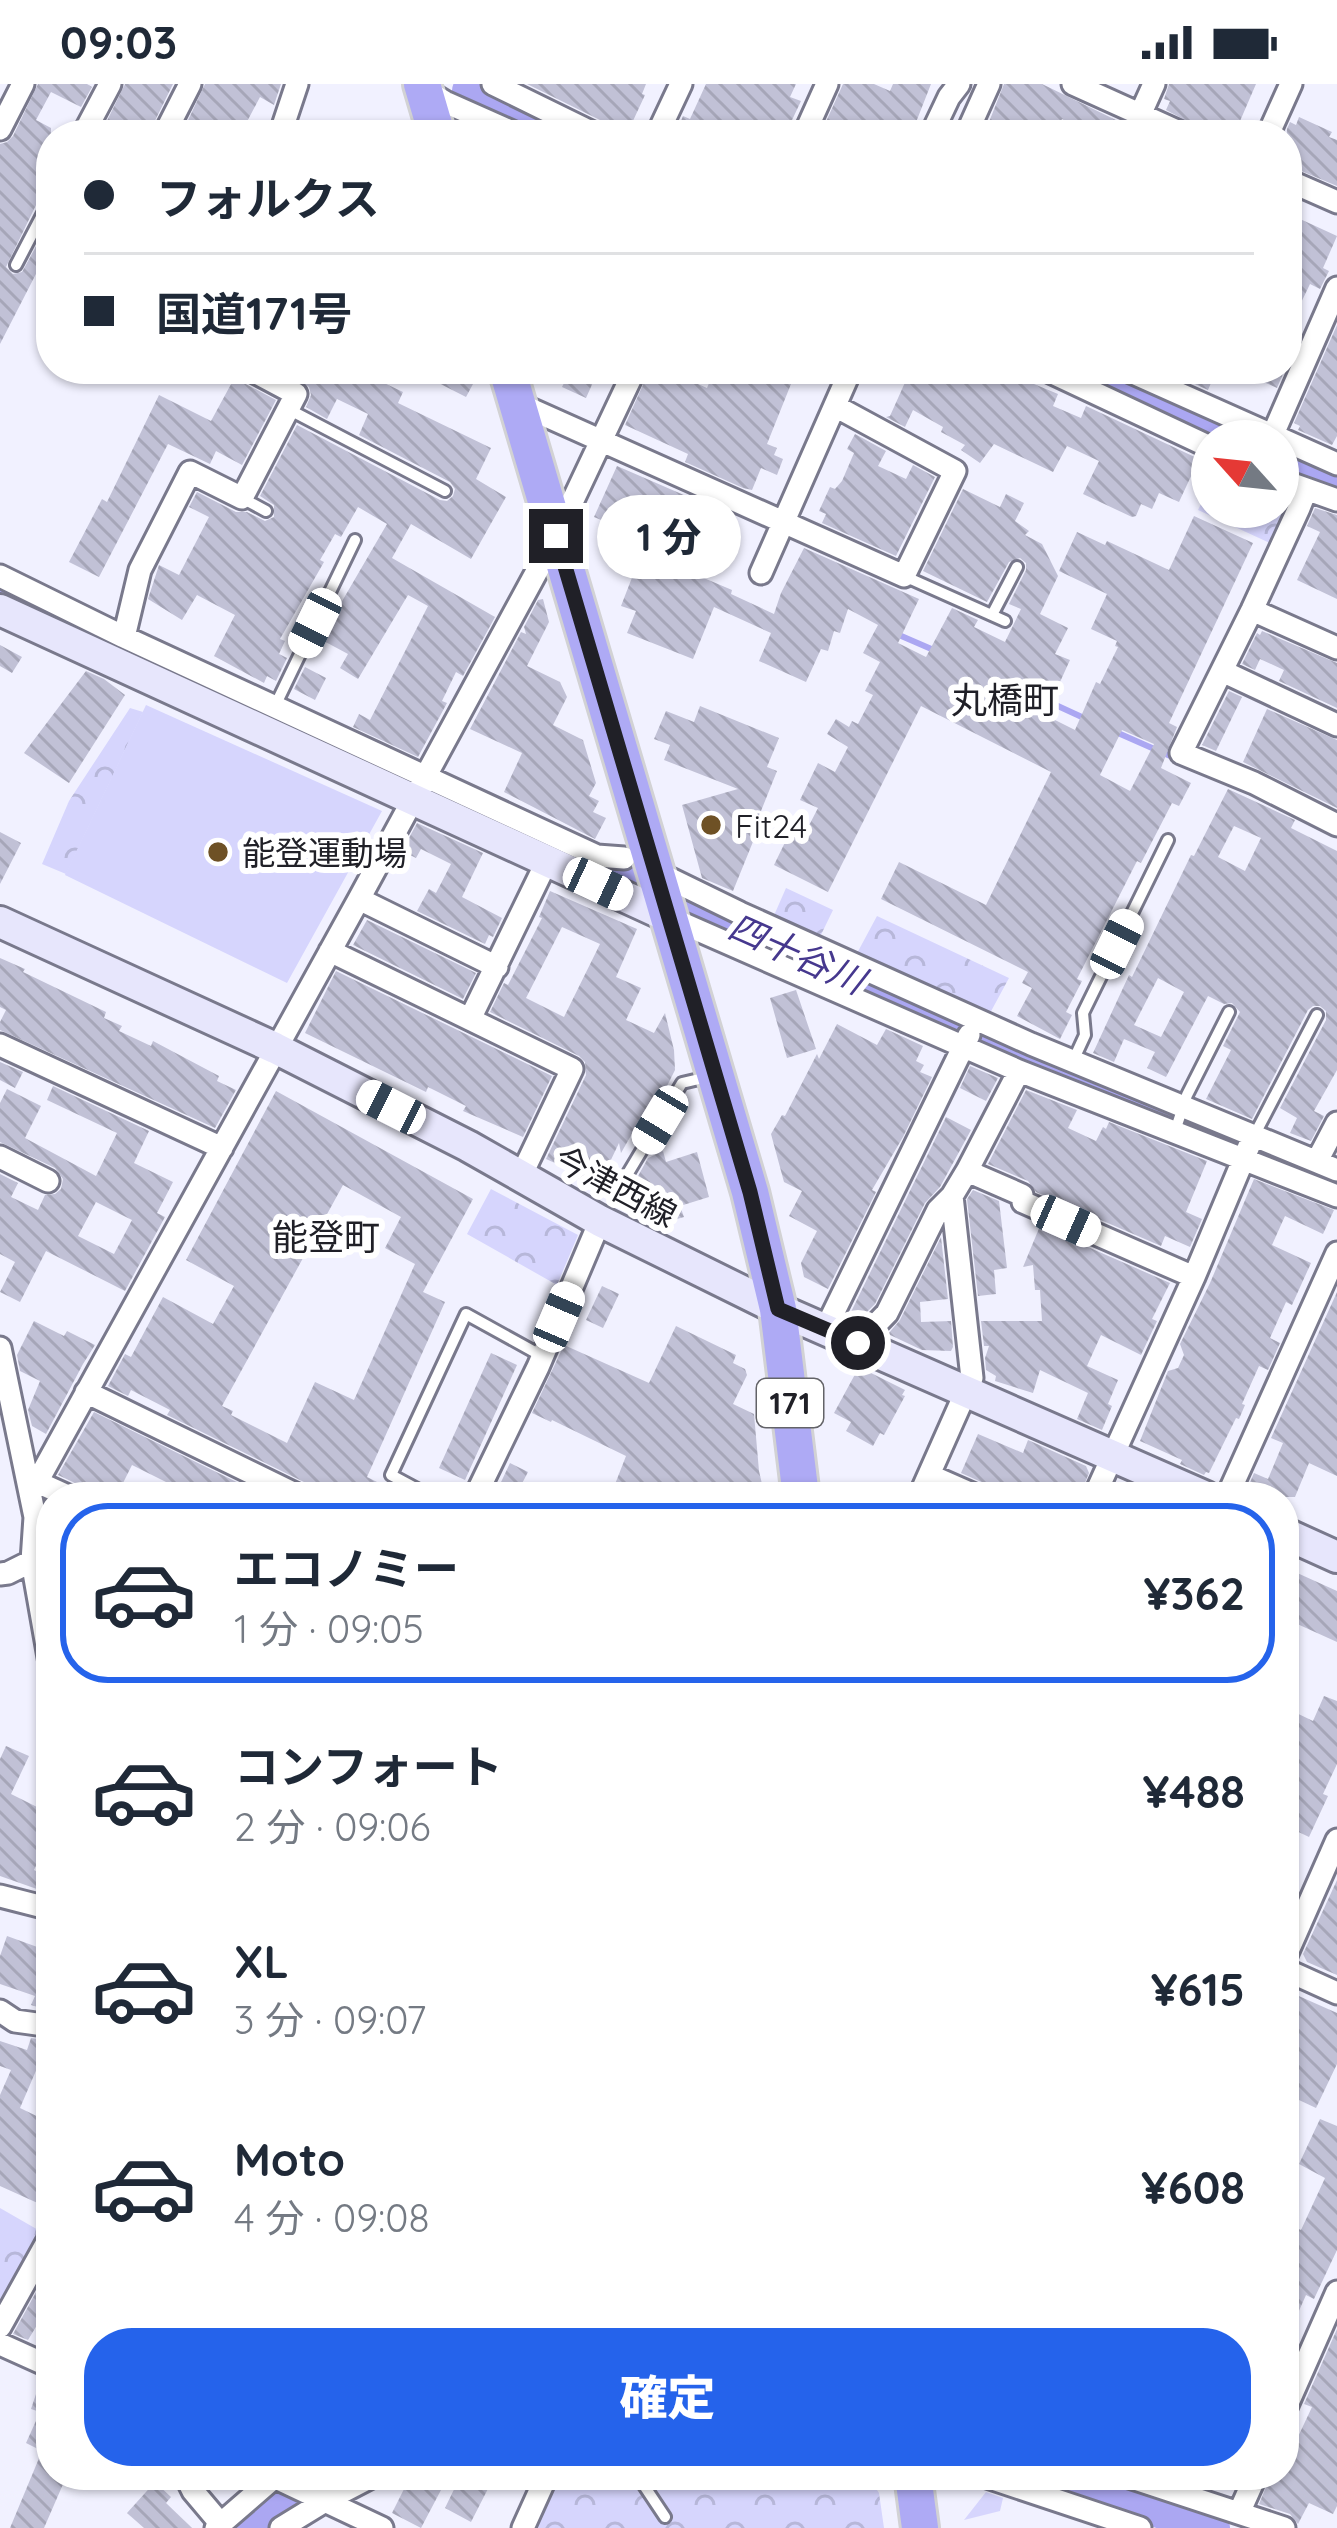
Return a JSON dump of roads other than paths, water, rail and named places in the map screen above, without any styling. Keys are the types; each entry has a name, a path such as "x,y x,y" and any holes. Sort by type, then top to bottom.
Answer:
{"highway":[{"path":"420,86 432,120"},
{"name":"171","path":"512,386 653,886 750,1192 778,1309 799,1482"},
{"path":"916,2490 920,2528"}],"street":[{"path":"0,129 23,84"},
{"path":"91,120 110,84"},
{"path":"172,120 190,84"},
{"path":"287,120 297,84"},
{"path":"493,84 523,91 572,120"},
{"path":"665,120 681,84"},
{"path":"810,120 826,84"},
{"path":"939,120 959,84"},
{"path":"973,120 989,84"},
{"path":"1072,84 1128,120"},
{"path":"1138,120 1154,84"},
{"path":"1275,120 1291,84"},
{"path":"420,86 485,120"},
{"path":"1302,187 1337,202"},
{"path":"1302,369 1337,288"},
{"path":"124,637 140,570 190,472 242,498 296,394 277,384"},
{"path":"37,1482 556,536 628,384"},
{"path":"761,573 845,384"},
{"path":"1076,384 1191,438"},
{"path":"1174,384 1238,420"},
{"path":"1280,420 1296,384"},
{"path":"512,386 602,439 904,576 955,471 835,406"},
{"path":"1299,449 1337,464"},
{"path":"1337,500 1300,489 1303,498 1181,753 1337,825"},
{"path":"0,576 275,706 419,787"},
{"path":"1252,610 1337,648"},
{"path":"2,616 419,787 561,855 653,886 970,1032 1018,1071 1181,1118"},
{"path":"1222,671 1337,725"},
{"path":"561,855 597,856 783,949 970,1032 1073,1060 1337,1196"},
{"path":"470,1019 561,855"},
{"path":"359,899 496,967"},
{"name":"今津西線","path":"0,922 275,1048 521,1176 608,1208 778,1309 1172,1482"},
{"path":"330,951 572,1069 521,1176"},
{"path":"826,1328 970,1032"},
{"path":"0,1045 222,1148"},
{"path":"858,1343 887,1313 938,1210 967,1171 1018,1071"},
{"path":"1249,1147 1327,1165 1337,1123"},
{"path":"1101,1482 1249,1147"},
{"path":"0,1157 48,1181"},
{"path":"967,1171 1022,1195 1023,1202 1194,1277"},
{"path":"926,1482 972,1378 952,1196"},
{"path":"483,1482 608,1208"},
{"path":"1234,1482 1337,1253"},
{"path":"0,1348 36,1495"},
{"path":"86,1392 271,1482"},
{"path":"929,1475 945,1482"},
{"path":"34,1487 36,1483"},
{"path":"1299,1539 1336,1553"},
{"path":"36,1547 32,1561 36,1579"},
{"path":"0,1574 32,1561"},
{"path":"1299,1930 1337,1840"},
{"path":"0,1896 36,1906"},
{"path":"1299,1973 1337,1993"},
{"path":"0,2012 15,2021 36,2024"},
{"path":"0,2327 36,2262"},
{"path":"1299,2377 1337,2292"},
{"path":"0,2344 36,2361"},
{"path":"192,2490 218,2526 263,2490"},
{"path":"303,2490 354,2522 382,2528"},
{"path":"281,2528 319,2498 338,2490"},
{"path":"523,2528 540,2490"},
{"path":"1017,2490 1088,2520 1140,2528"},
{"path":"1170,2490 1284,2528"},
{"path":"1239,2512 1249,2490"}],"lane":[{"path":"16,265 36,227"},
{"path":"288,409 445,490"},
{"path":"242,498 266,511"},
{"path":"275,706 355,540"},
{"path":"992,615 1017,567"},
{"path":"904,576 1006,621"},
{"path":"1073,1060 1084,1034 1083,1013 1168,840"},
{"path":"1181,1118 1187,1095 1229,1012"},
{"path":"1249,1147 1317,1016"},
{"path":"608,1208 682,1083 715,1075"},
{"path":"404,1482 391,1475 466,1314 542,1356"},
{"path":"647,2490 665,2517"}],"waterway":[{"path":"470,91 530,120"},
{"path":"1118,384 1199,420"},
{"path":"1299,465 1337,482"},
{"name":"四十谷川","path":"0,592 144,657"},
{"path":"899,635 936,651"},
{"path":"1047,701 1084,718"},
{"path":"1118,733 1177,759"},
{"name":"四十谷川","path":"320,739 454,802"},
{"name":"四十谷川","path":"560,848 1012,1051 1337,1183"},
{"path":"251,2528 297,2490"},
{"path":"1101,2490 1212,2528"}],"place":[{"name":"Fit24","path":"711,825"},
{"name":"能登運動場","path":"218,852"}],"district":[{"name":"丸橋町","path":"1005,699"},
{"name":"能登町","path":"326,1236"}]}
